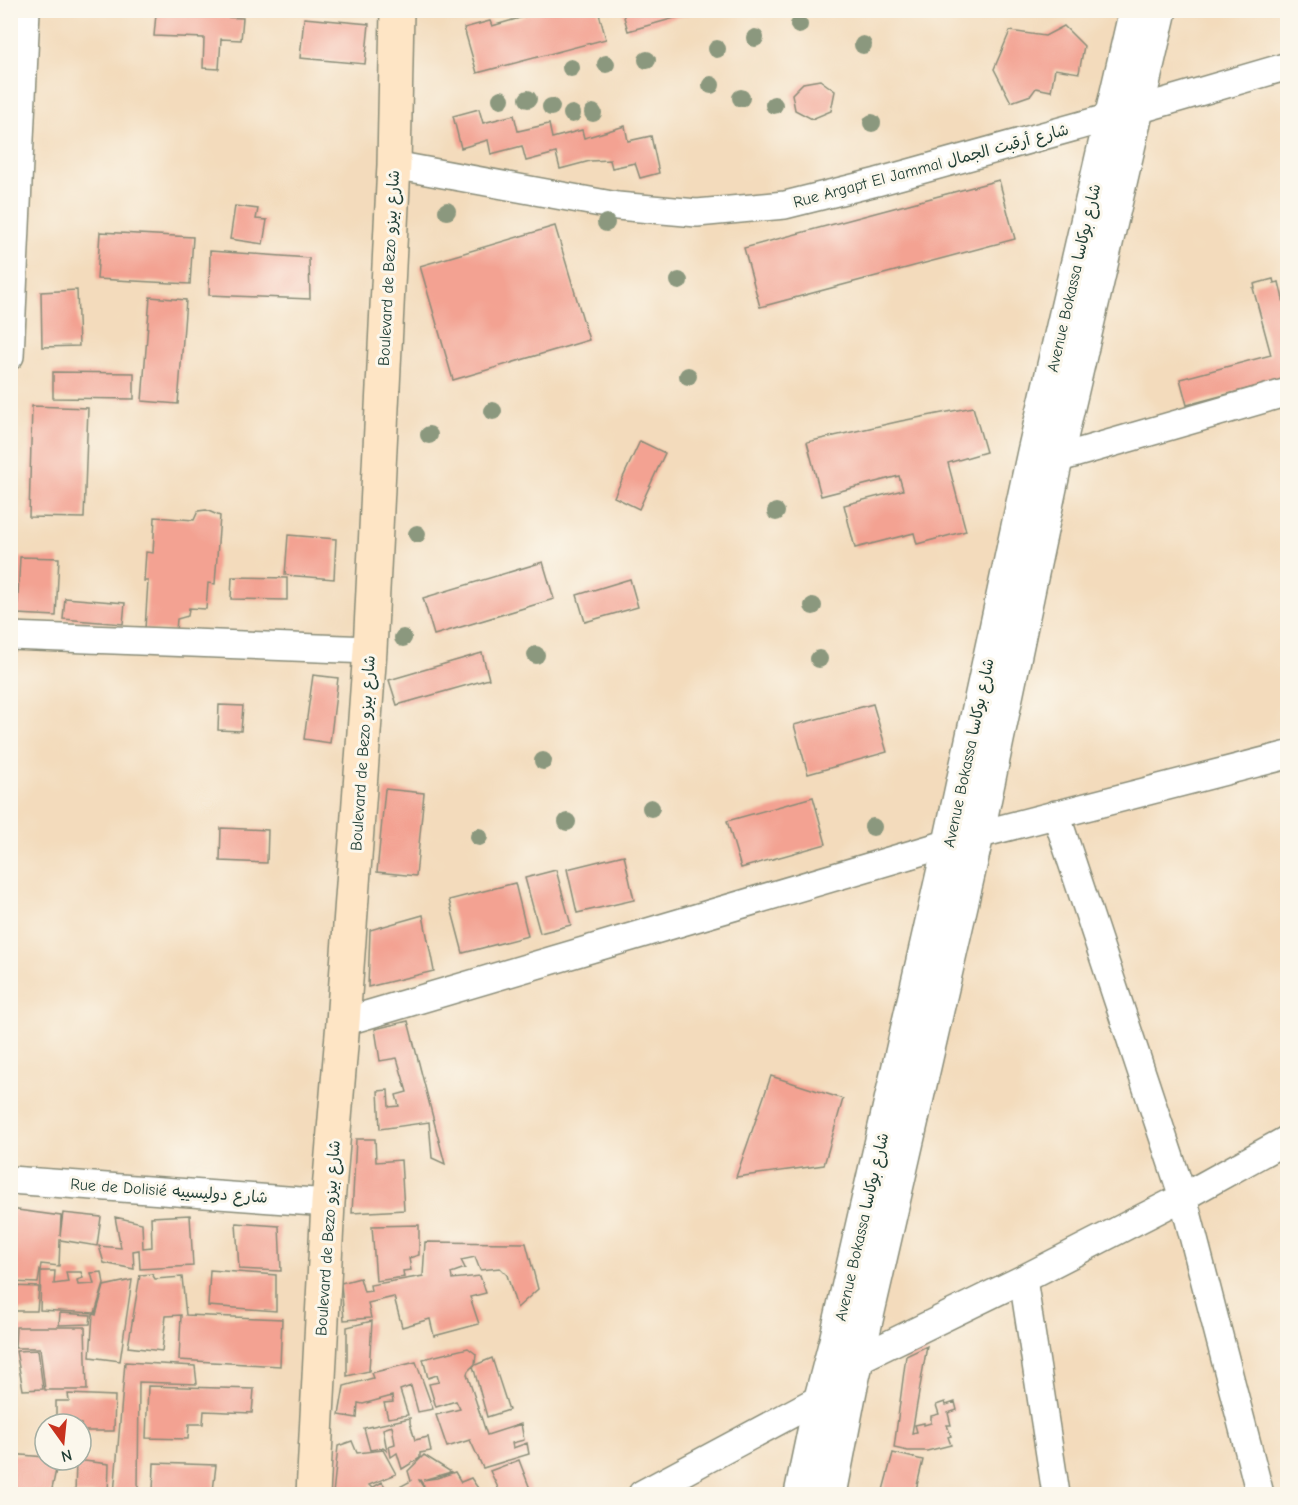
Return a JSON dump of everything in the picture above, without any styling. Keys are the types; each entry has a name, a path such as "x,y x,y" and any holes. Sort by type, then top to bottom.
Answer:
{"main road":[{"name":"Boulevard de Bezo شارع بيزو","path":"313,1494 328,1203 344,1022 370,650 394,165 397,10"}],"street":[{"path":"10,356 26,10"},
{"name":"Avenue Bokassa شارع بوكاسا","path":"801,1494 821,1398 963,839 1056,459 1124,114 1136,10"},
{"name":"Avenue Bokassa شارع بوكاسا","path":"830,1494 963,839 1034,452 1124,114 1160,10"},
{"name":"Rue Argapt El Jammal شارع أرقبت الجمال","path":"394,165 617,206 697,213 784,205 877,182 1124,114 1287,66"},
{"path":"1056,459 1287,392"},
{"path":"10,636 370,650"},
{"path":"344,1022 963,839 1287,755"},
{"path":"1056,814 1183,1197 1260,1494"},
{"path":"857,1360 1183,1197 1287,1139"},
{"name":"Rue de Dolisié شارع دوليسييه","path":"10,1180 328,1203"},
{"path":"1023,1279 1056,1494"},
{"path":"642,1494 821,1398"}],"building":[{"path":"547,10 598,10 606,39 477,73 464,28 490,21 492,26"},
{"path":"622,10 700,10 700,11 628,31"},
{"path":"156,14 243,18 241,40 221,39 219,69 203,68 204,38 154,36"},
{"path":"304,18 369,24 365,64 300,58"},
{"path":"1064,26 1084,46 1079,73 1055,69 1051,91 1036,88 1031,95 1011,102 994,69 1010,31 1045,36"},
{"path":"820,80 835,91 831,111 812,119 795,110 792,94 803,83"},
{"path":"479,109 483,123 514,115 518,131 549,124 552,138 582,130 584,138 625,126 628,141 651,136 659,173 640,178 635,163 612,168 610,160 590,161 560,169 556,153 526,161 522,146 491,154 488,140 461,148 453,116"},
{"path":"999,180 1015,239 760,307 744,248"},
{"path":"235,206 258,209 256,219 267,220 263,244 230,239"},
{"path":"555,226 589,340 453,380 420,266"},
{"path":"100,232 193,237 190,284 97,279"},
{"path":"210,251 309,258 310,299 209,295"},
{"path":"1273,279 1274,283 1279,282 1287,316 1287,378 1187,405 1180,379 1271,355 1253,288 1255,288 1254,284"},
{"path":"77,290 79,346 42,347 41,292"},
{"path":"150,297 186,300 178,404 142,401"},
{"path":"53,372 134,373 134,399 53,398"},
{"path":"32,406 88,408 84,518 29,517"},
{"path":"973,407 986,452 948,463 966,531 917,544 914,533 855,548 844,505 903,490 899,476 821,496 807,442"},
{"path":"640,441 665,453 639,509 614,497"},
{"path":"206,510 220,516 215,584 208,583 206,609 189,608 188,616 177,619 176,631 145,629 148,581 144,581 146,552 153,553 155,517 194,520 198,511"},
{"path":"288,535 336,539 334,579 285,575"},
{"path":"20,557 59,558 56,616 17,614"},
{"path":"543,562 554,599 434,635 423,598"},
{"path":"232,577 287,578 287,600 231,599"},
{"path":"630,579 638,607 585,622 577,595"},
{"path":"65,598 125,603 123,624 63,619"},
{"path":"482,653 489,679 397,705 389,680"},
{"path":"313,675 338,678 330,743 304,739"},
{"path":"873,704 887,752 808,774 794,725"},
{"path":"219,705 243,706 241,731 218,730"},
{"path":"385,789 424,793 416,876 377,872"},
{"path":"813,797 826,844 741,868 727,821"},
{"path":"221,828 268,830 267,863 220,861"},
{"path":"624,855 634,900 577,913 567,869"},
{"path":"556,870 571,925 540,933 525,878"},
{"path":"515,883 528,936 463,953 449,900"},
{"path":"423,915 434,971 368,987 370,930"},
{"path":"408,1021 445,1164 432,1158 429,1122 380,1129 378,1091 388,1090 389,1107 399,1106 396,1095 407,1092 397,1058 380,1061 375,1029"},
{"path":"771,1076 843,1099 824,1165 736,1177"},
{"path":"356,1139 375,1139 376,1162 401,1160 404,1210 352,1213"},
{"path":"10,1209 61,1216 60,1236 63,1213 101,1217 97,1246 60,1240 59,1266 41,1264 38,1283 10,1282"},
{"path":"190,1215 193,1266 140,1269 139,1250 133,1251 134,1269 104,1263 99,1246 121,1248 115,1217 142,1223 143,1248 152,1247 151,1217"},
{"path":"236,1223 279,1226 281,1271 239,1269"},
{"path":"419,1225 419,1255 409,1258 411,1270 403,1271 404,1277 376,1281 372,1226"},
{"path":"425,1242 526,1243 538,1289 517,1308 507,1275 500,1268 480,1270 475,1257 461,1260 465,1268 451,1273 452,1279 480,1276 486,1293 470,1297 479,1324 434,1336 430,1319 402,1327 394,1297 368,1303 371,1318 344,1320 341,1283 360,1278 364,1292 371,1291 370,1285 423,1276"},
{"path":"210,1270 276,1275 276,1311 208,1306"},
{"path":"41,1271 55,1271 54,1284 68,1282 66,1272 81,1272 83,1278 77,1280 78,1285 94,1284 91,1273 102,1272 104,1284 95,1313 40,1310"},
{"path":"152,1274 155,1279 182,1277 186,1315 282,1319 280,1366 179,1360 181,1315 166,1316 162,1351 128,1347 140,1275"},
{"path":"132,1280 120,1361 90,1357 93,1314 96,1315 104,1286"},
{"path":"10,1286 39,1287 37,1311 10,1311"},
{"path":"60,1313 91,1315 90,1324 59,1325"},
{"path":"372,1321 369,1371 347,1376 347,1327"},
{"path":"16,1327 85,1327 87,1390 45,1390 40,1348 15,1348"},
{"path":"927,1346 912,1433 917,1432 915,1425 931,1423 931,1416 939,1414 936,1405 955,1402 957,1410 948,1413 951,1425 947,1425 951,1436 948,1437 951,1445 927,1451 894,1448 906,1356"},
{"path":"468,1348 476,1354 475,1364 467,1374 487,1435 521,1424 524,1440 512,1443 513,1448 527,1443 529,1454 483,1468 470,1440 447,1447 436,1415 460,1409 456,1401 436,1407 429,1384 439,1382 437,1375 428,1378 423,1359"},
{"path":"38,1350 43,1389 23,1390 16,1351"},
{"path":"492,1358 509,1410 487,1417 473,1366"},
{"path":"125,1362 195,1366 197,1384 139,1382 138,1494 114,1494"},
{"path":"416,1362 433,1409 418,1412 411,1386 400,1390 408,1415 388,1418 384,1403 393,1402 392,1396 363,1404 358,1403 357,1418 339,1415 344,1386 373,1378 371,1373"},
{"path":"148,1386 254,1389 252,1413 204,1411 203,1424 189,1424 188,1439 146,1438"},
{"path":"68,1394 115,1396 114,1431 93,1431 93,1412 56,1412 56,1401 69,1401"},
{"path":"410,1418 415,1440 428,1437 431,1451 420,1453 420,1458 402,1469 397,1453 391,1457 389,1446 395,1444 392,1426 383,1429 387,1451 383,1448 370,1450 364,1428"},
{"path":"352,1441 357,1453 383,1450 396,1474 369,1485 372,1488 382,1482 390,1494 333,1494 338,1446"},
{"path":"893,1453 923,1460 915,1494 882,1494"},
{"path":"10,1454 33,1456 33,1472 56,1472 51,1494 27,1494 27,1491 10,1490"},
{"path":"424,1455 451,1472 423,1480 455,1472 461,1482 471,1478 482,1494 429,1494 419,1480 427,1493 400,1494 396,1489 411,1481 408,1471"},
{"path":"519,1460 532,1494 501,1494 490,1471"},
{"path":"93,1462 109,1464 108,1494 75,1494 76,1472 93,1472"},
{"path":"154,1463 216,1465 213,1491 153,1493"}]}
